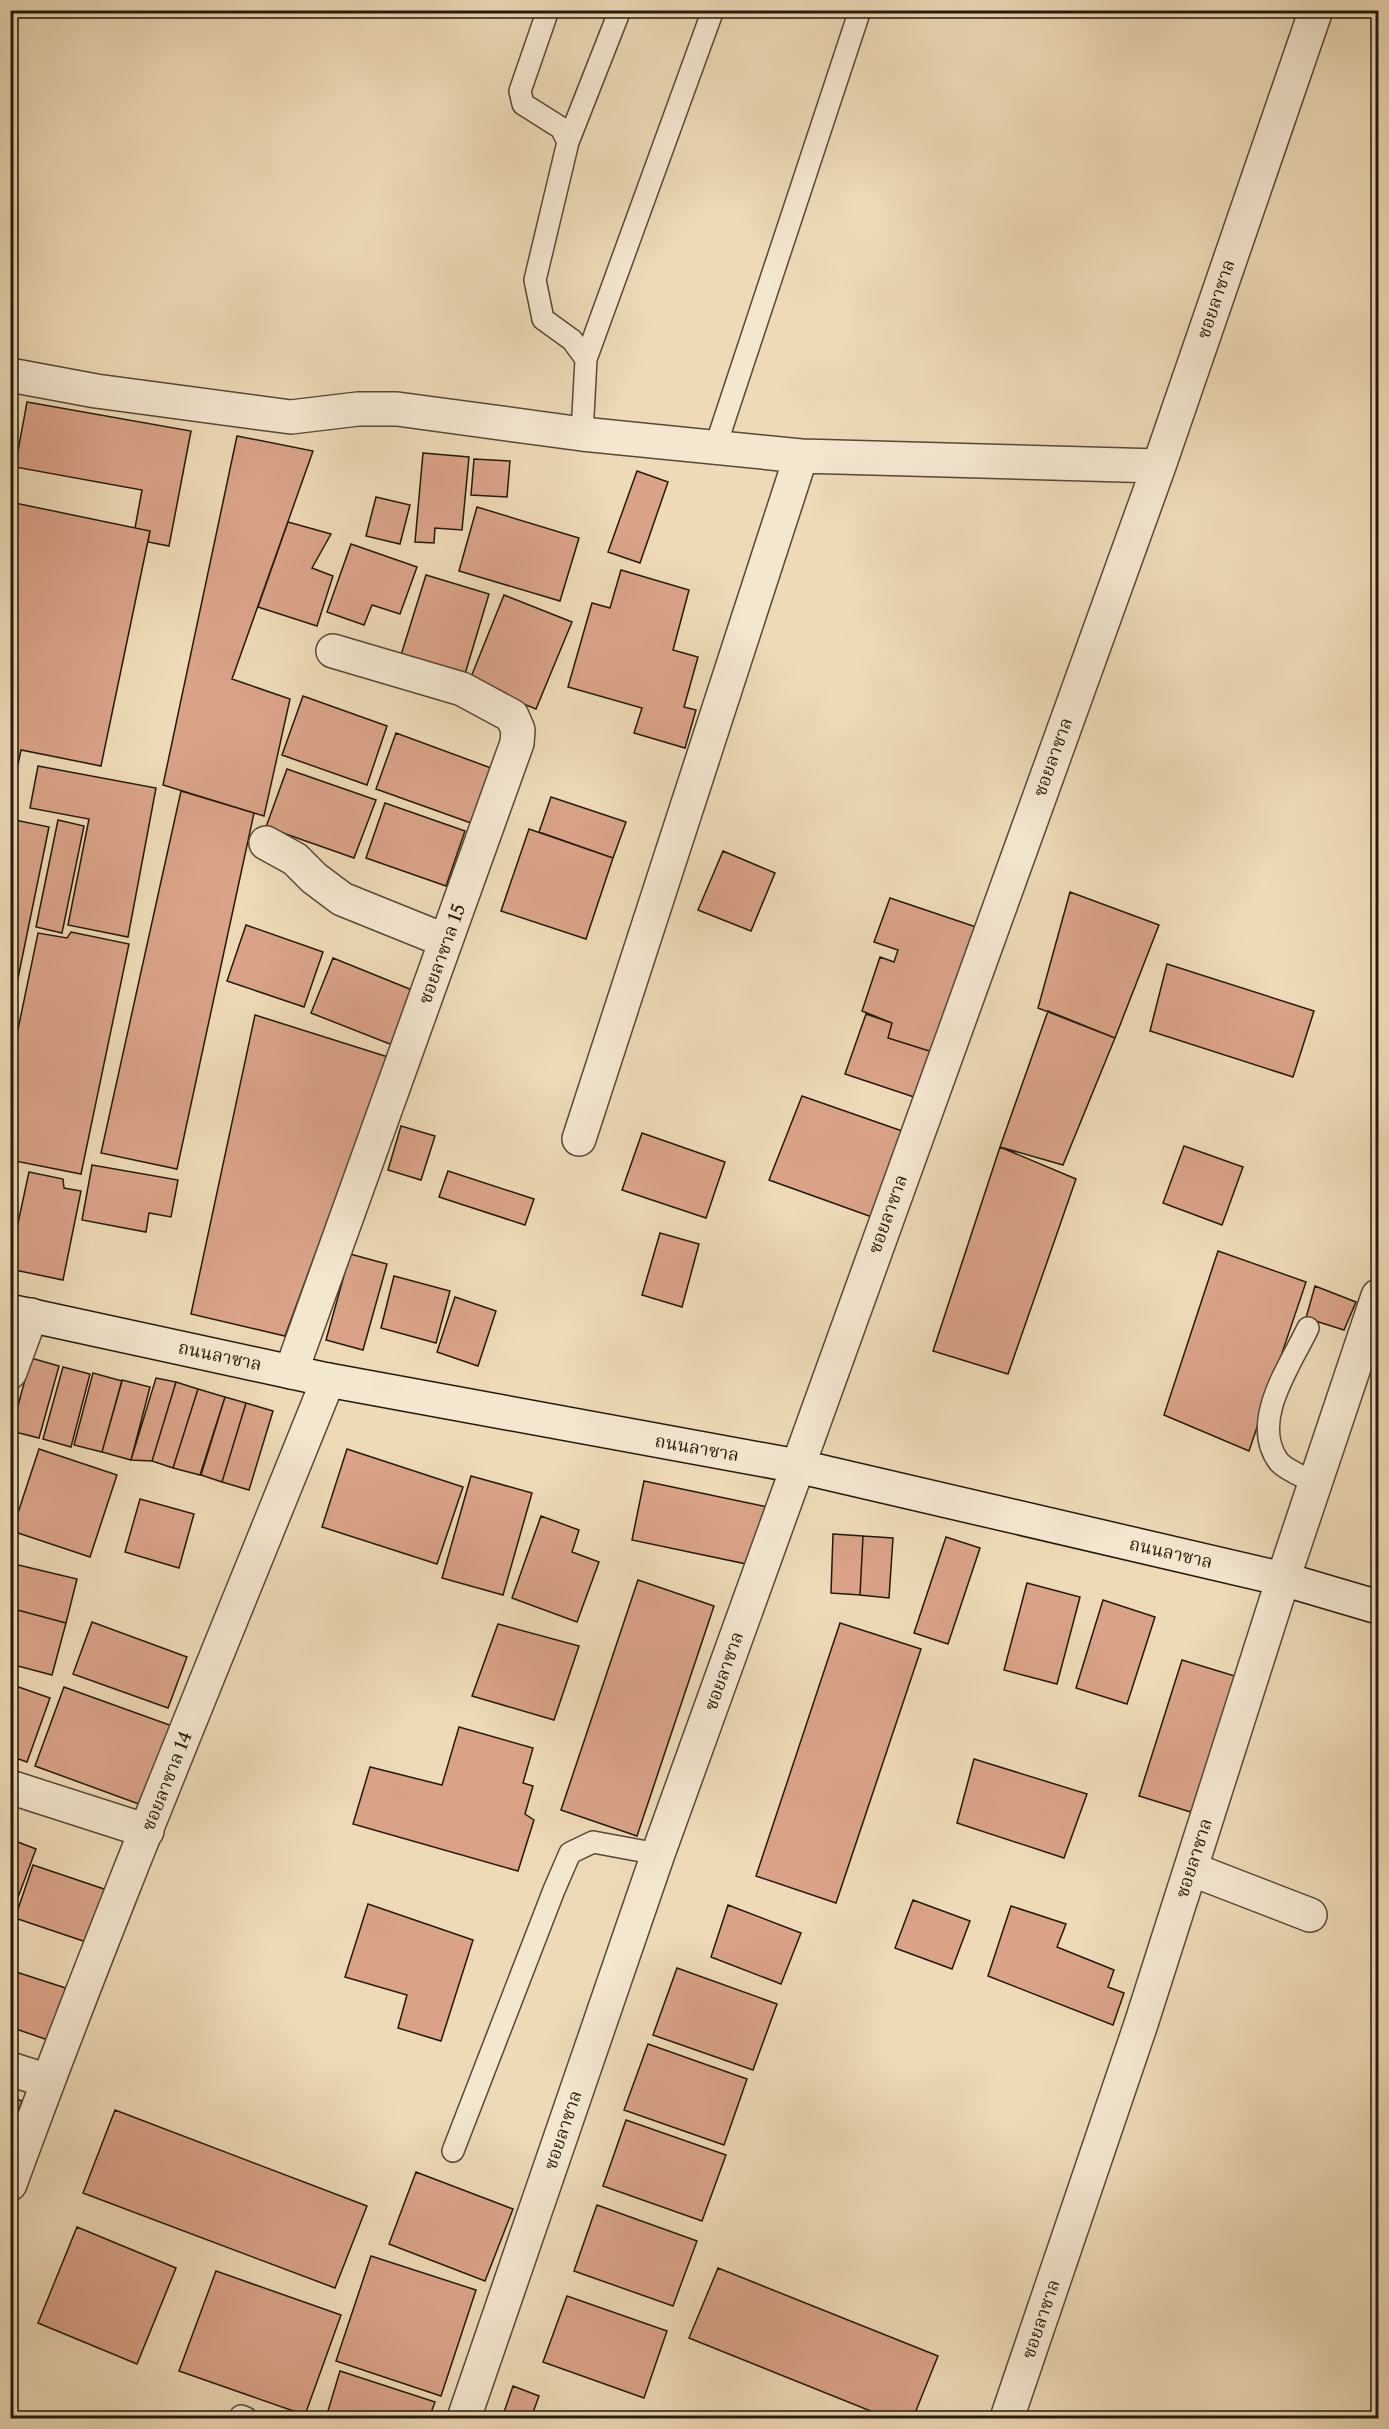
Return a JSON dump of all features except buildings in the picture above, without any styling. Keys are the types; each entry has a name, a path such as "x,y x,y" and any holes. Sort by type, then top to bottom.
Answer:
{"street":[{"name":"ซอยลาซาล","path":"464,2418 658,1854 1158,466 1316,10"},
{"path":"10,375 96,391 291,417 358,409 397,409 582,434 801,456 1158,466"},
{"path":"579,1139 801,456"},
{"name":"ซอยลาซาล 15","path":"291,1372 517,743 516,722 512,716 462,689 333,651"},
{"path":"266,843 295,859 314,878 342,899 446,941"},
{"name":"ซอยลาซาล","path":"1007,2418 1141,2024 1282,1579 1378,1296"},
{"path":"10,1372 21,1313"},
{"name":"ถนนลาซาล","path":"21,1313 328,1380 797,1466 1282,1579 1378,1607"},
{"name":"ซอยลาซาล 14","path":"10,2184 147,1831 328,1380"},
{"path":"10,1787 147,1831"},
{"path":"1191,1869 1310,1915"},
{"path":"10,2069 48,2082"}],"lane":[{"path":"548,10 520,91 524,104 561,128 568,142"},
{"path":"586,359 572,340 543,319 535,280 568,142 620,10"},
{"path":"582,434 586,359 713,10"},
{"path":"715,447 860,10"},
{"path":"1308,1328 1268,1416 1268,1437 1281,1464 1315,1483"},
{"path":"453,2151 570,1853 593,1842 658,1854"}]}
